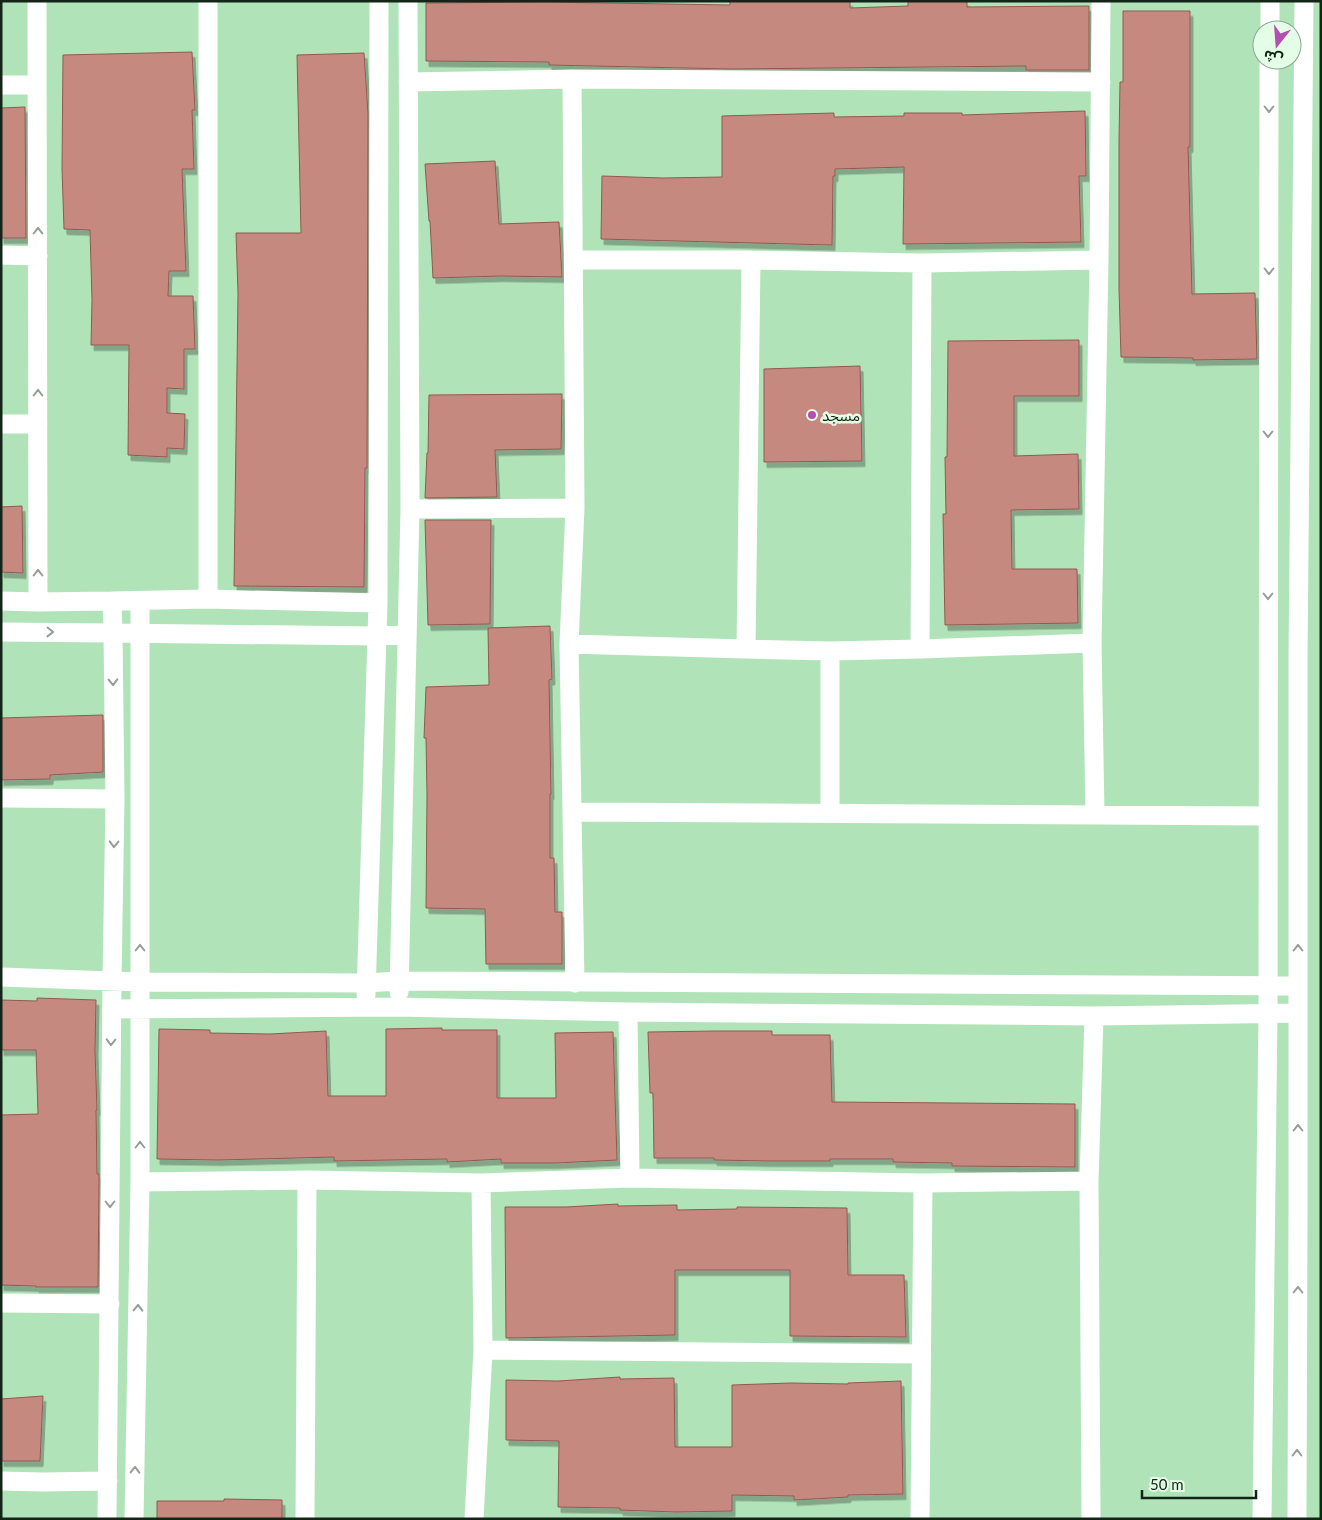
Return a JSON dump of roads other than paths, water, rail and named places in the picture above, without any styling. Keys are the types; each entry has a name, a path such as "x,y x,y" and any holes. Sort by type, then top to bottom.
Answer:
{"street":[{"path":"36,1 38,602"},
{"path":"208,1 208,599"},
{"path":"366,1007 378,603 379,1"},
{"path":"398,1007 410,509 408,1"},
{"path":"1096,814 1092,642 1099,260 1100,1"},
{"path":"1270,1 1270,20"},
{"path":"1296,1519 1304,1"},
{"path":"1262,1519 1268,1013 1269,70"},
{"path":"408,82 572,79 1101,82"},
{"path":"572,79 575,508 569,644 575,983"},
{"path":"1,85 37,85"},
{"path":"1,256 38,256"},
{"path":"574,260 751,260 922,263 1099,260"},
{"path":"746,649 751,260"},
{"path":"920,649 922,263"},
{"path":"1,424 38,424"},
{"path":"1268,503 1300,502"},
{"path":"410,509 575,508"},
{"path":"1,602 208,599 378,603"},
{"path":"134,1519 140,1182 140,600"},
{"path":"107,1519 115,799 112,601"},
{"path":"1,632 376,636 407,634"},
{"path":"569,644 830,651 1092,642"},
{"path":"830,651 830,813"},
{"path":"1,798 115,799"},
{"path":"573,812 1267,816"},
{"path":"1,977 140,982 366,983 399,981 1298,986"},
{"path":"112,1009 398,1007 628,1012 1094,1016 1298,1013"},
{"path":"628,1012 630,1178"},
{"path":"1091,1519 1089,1181 1094,1016"},
{"path":"140,1182 307,1180 481,1183 630,1178 922,1183 1089,1181"},
{"path":"305,1519 307,1180"},
{"path":"474,1519 483,1350 481,1183"},
{"path":"920,1519 922,1183"},
{"path":"1,1302 110,1304"},
{"path":"483,1350 920,1354"},
{"path":"1,1481 108,1480"}],"place":[{"name":"مسجد","path":"812,415"}]}
